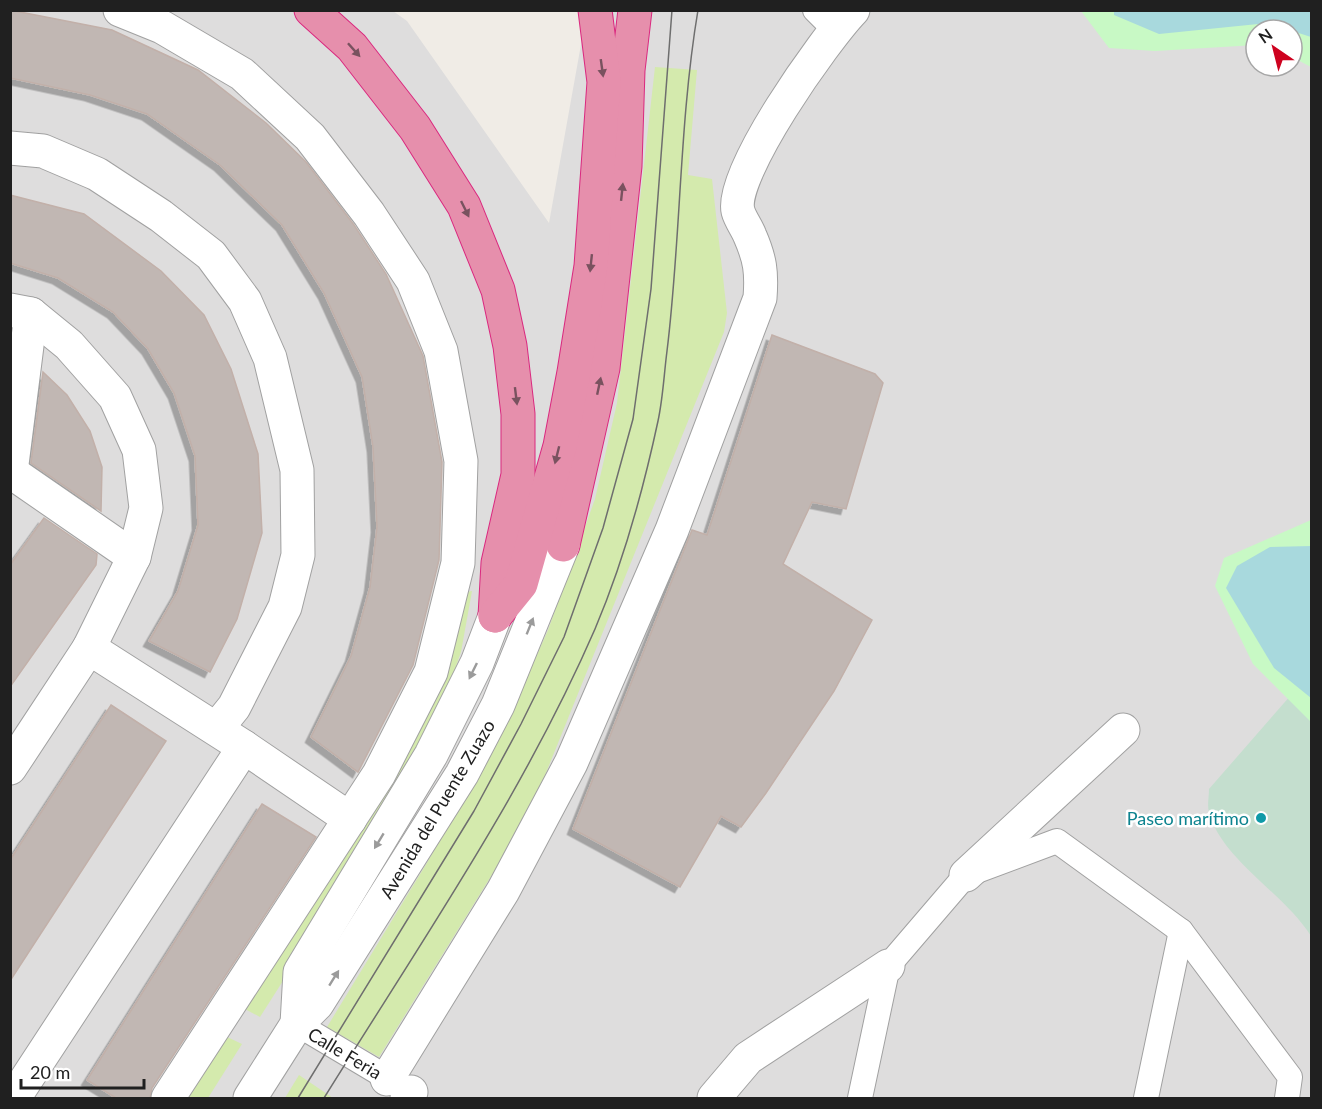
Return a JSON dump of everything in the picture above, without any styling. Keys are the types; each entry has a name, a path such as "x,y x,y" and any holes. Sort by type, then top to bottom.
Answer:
{"highway":[{"path":"310,10 352,47 415,128 464,206 498,290 510,346 518,414 518,475 498,563 495,616"},
{"path":"495,616 521,584 560,446 574,372 591,266 604,94 595,10"},
{"path":"563,545 603,368 625,166 628,70 635,10"}],"street":[{"path":"120,10 162,27 242,74 310,137 369,214 413,281 441,351 461,461 458,563 431,672 380,774 168,1098"},
{"path":"407,1092 503,891 571,763 668,541 760,298 762,267 737,210 742,183 782,104 834,17"},
{"path":"10,148 43,151 97,174 161,216 211,255 245,301 270,358 297,470 298,555 285,607 234,707 217,728"},
{"path":"10,768 89,648 134,556 146,508 139,450 115,397 69,345 20,312"},
{"path":"20,312 10,472 134,556"},
{"name":"Avenida del Puente Zuazo","path":"250,1098 297,1024 317,1004 462,774 498,705 563,545"},
{"name":"Avenida del Puente Zuazo","path":"297,1024 300,972 431,755 477,663 495,616"},
{"path":"89,648 217,728 350,819"},
{"path":"966,875 1123,730"},
{"path":"14,1098 244,747"},
{"path":"714,1098 748,1059 888,966"}],"lane":[{"path":"860,1098 888,966 966,875 1057,841 1181,931 1290,1077 1287,1098"},
{"path":"1146,1098 1181,931"},
{"name":"Calle Feria","path":"297,1024 407,1092"}],"shaded area":[{"path":"1114,10 1244,28 1244,78 1304,78 1304,35 1311,37 1311,1098 11,1098 10,11 393,11 407,21 549,223 587,11"}],"green space":[{"path":"1081,11 1311,11 1311,67 1304,63 1304,18 1244,18 1244,46 1155,51 1109,48"},
{"path":"655,67 697,70 688,175 712,179 727,313 724,332 529,815 379,1057 327,1027 501,735 548,630 595,499 617,403"},
{"path":"1311,520 1311,722 1253,664 1215,586 1224,558"},
{"path":"472,591 461,652 427,749 383,824 260,1017 243,1008 461,593"},
{"name":"Paseo marítimo","path":"1298,687 1311,698 1311,936 1285,905 1239,861 1226,845 1216,829 1208,807 1209,789"},
{"path":"223,1035 242,1044 208,1098 181,1098"},
{"path":"299,1075 333,1098 285,1098"}],"water":[{"path":"1114,11 1311,11 1311,37 1304,35 1304,18 1244,18 1244,25 1159,34 1114,15"},
{"path":"1312,546 1311,698 1274,668 1226,588 1237,566 1270,547"}],"building":[{"path":"10,10 112,30 198,70 266,123 306,162 354,225 386,274 423,356 442,462 439,560 413,665 358,772 311,737 351,656 370,587 377,527 373,447 362,377 324,293 282,225 220,165 147,114 90,95 10,78"},
{"path":"10,195 84,214 161,271 204,315 231,369 258,454 262,533 237,619 210,672 149,641 178,591 198,525 195,456 174,393 148,349 113,312 58,278 10,263"},
{"path":"772,335 875,374 883,383 846,509 812,502 783,564 872,620 834,691 766,793 741,827 721,816 680,887 573,829 692,530 707,535"},
{"path":"43,372 67,395 90,431 102,467 101,511 31,463"},
{"path":"44,518 97,554 96,565 10,687 10,565"},
{"path":"111,705 166,741 10,981 10,860"},
{"path":"262,804 316,837 152,1088 150,1098 116,1098 87,1080"}],"tram line":[{"path":"298,1098 474,811 521,724 564,637 603,528 633,419 651,289 672,10"},
{"path":"324,1098 503,810 567,691 615,578 639,500 661,404 672,309 687,95 698,10"}],"place":[{"name":"Paseo marítimo","path":"1261,818"}]}
